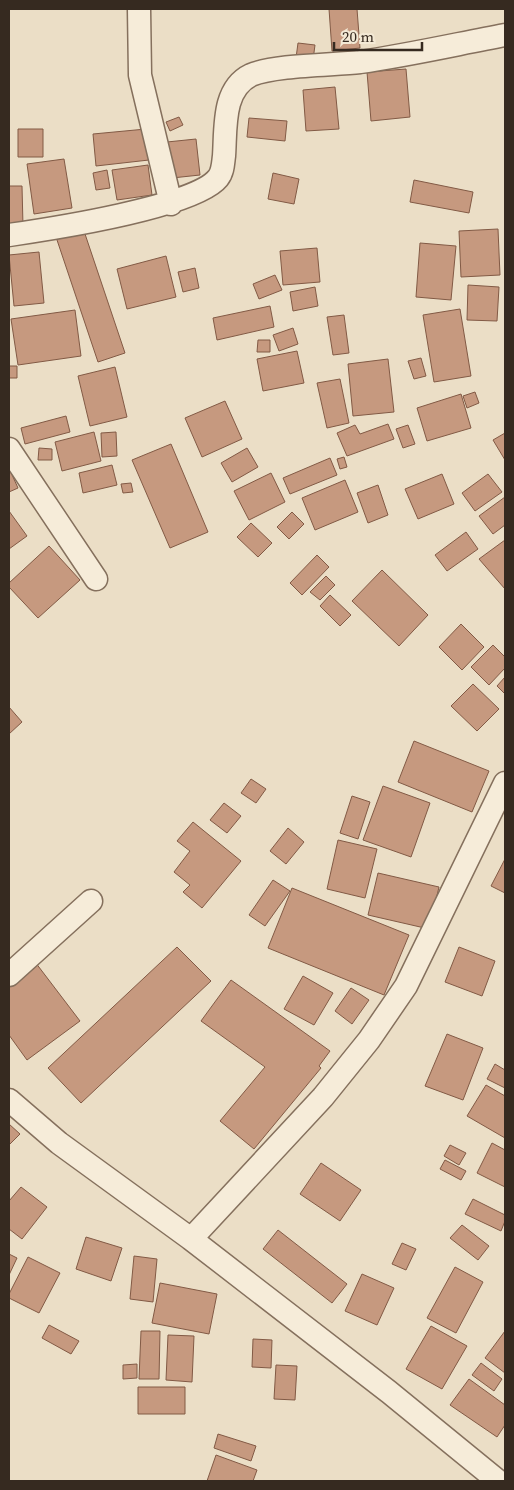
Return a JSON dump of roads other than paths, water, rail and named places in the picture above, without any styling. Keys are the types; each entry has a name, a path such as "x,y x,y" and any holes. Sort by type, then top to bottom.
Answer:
{"street":[{"path":"139,9 140,75 171,204"},
{"path":"9,236 171,204 210,185 219,177 223,165 229,103 236,86 252,75 272,70 361,62 505,35"},
{"path":"9,449 96,579"},
{"path":"191,1239 323,1097 370,1040 406,986 505,783"},
{"path":"9,975 91,901"},
{"path":"9,1100 59,1143 191,1239 389,1392 498,1481"}]}
